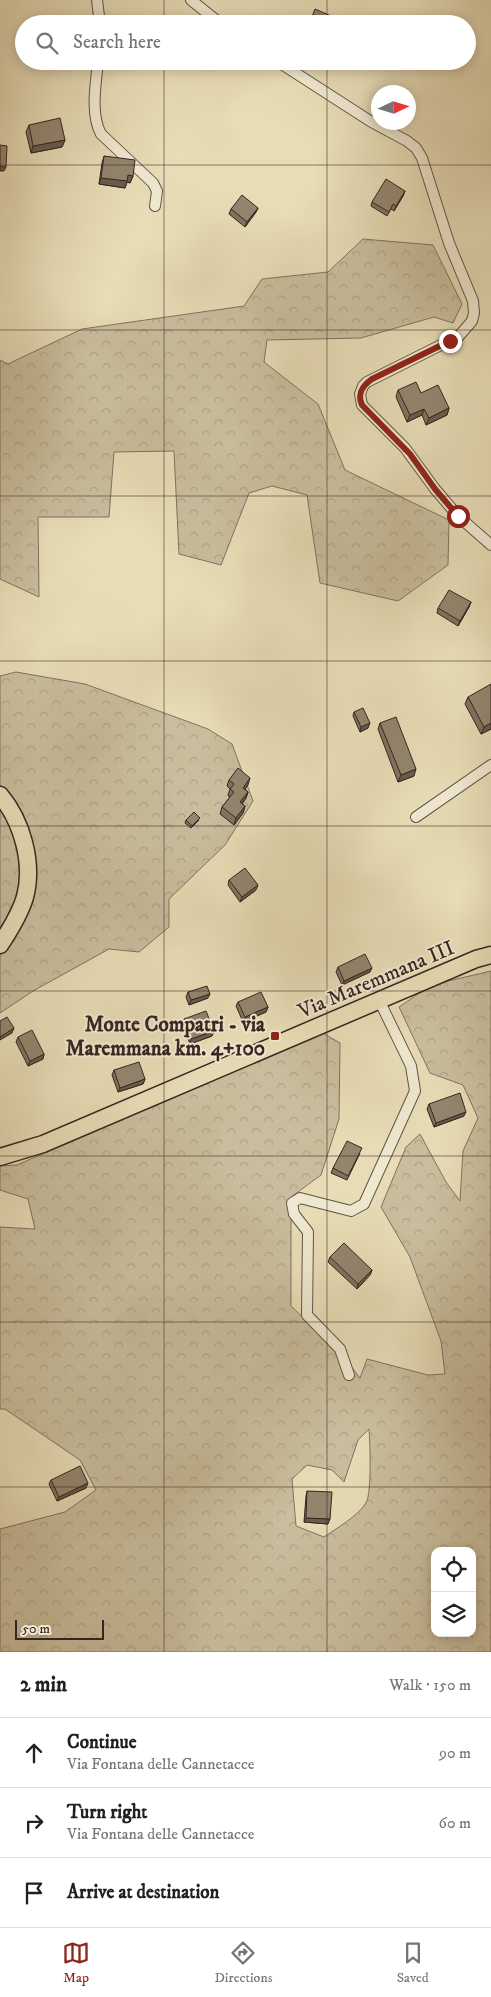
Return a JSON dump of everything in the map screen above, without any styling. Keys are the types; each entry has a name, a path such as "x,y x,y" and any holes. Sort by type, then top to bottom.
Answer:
{"main road":[{"path":"0,795 19,827 26,851 28,869 27,887 22,905 0,945"},
{"name":"Via Maremmana III","path":"0,1157 43,1144 476,959 491,955"}],"street":[{"path":"97,0 99,15"},
{"path":"191,0 209,15"},
{"path":"98,70 96,110 98,128 101,134 154,183 157,191 155,206"},
{"path":"291,70 370,121 407,141 416,148 422,158 442,225 473,301 473,318 466,330 459,336 367,382 361,390 360,397 362,405 410,454 448,505 467,525 491,545"},
{"path":"416,817 491,765"},
{"path":"349,1375 340,1349 307,1315 308,1232 294,1214 292,1203 300,1198 351,1211 364,1204 415,1091 411,1066 379,1000"}],"green space":[{"path":"363,239 433,245 462,304 453,323 434,317 361,338 267,340 264,362 318,404 345,470 449,520 448,565 398,601 320,583 307,495 272,486 249,493 221,565 179,554 174,451 114,452 109,517 38,517 39,597 0,579 0,360 8,364 82,329 244,306 262,279 328,272"},
{"path":"16,672 85,684 208,729 232,744 253,801 225,845 169,899 169,927 139,952 109,949 33,991 0,1013 0,676"},
{"path":"491,971 491,1652 0,1652 0,1529 65,1512 96,1490 80,1460 5,1409 0,1409 0,1227 35,1229 28,1199 0,1190 0,1166 17,1165 323,1033 340,1043 339,1119 321,1175 291,1197 291,1306 344,1357 360,1378 367,1359 428,1375 445,1374 441,1341 410,1257 381,1207 406,1147 420,1134 446,1182 460,1201 463,1151 478,1118 463,1085 430,1073 399,1007 431,985","holes":["369,1429 370,1467 366,1503 347,1522 324,1537 296,1526 292,1479 307,1465 332,1470 344,1482 358,1440"]}],"building":[{"path":"315,9 329,15 313,15"},
{"path":"60,118 65,140 33,146 29,125"},
{"path":"0,145 7,146 6,167 0,166"},
{"path":"104,156 135,160 133,176 128,175 127,181 101,178"},
{"path":"386,179 405,191 396,206 393,204 389,212 372,202"},
{"path":"242,195 258,208 247,222 231,209"},
{"path":"416,382 421,393 438,385 449,408 429,418 424,409 410,415 398,390"},
{"path":"449,590 471,602 460,621 438,608"},
{"path":"491,684 491,723 484,727 468,697"},
{"path":"363,708 370,723 361,727 354,712"},
{"path":"396,717 416,769 401,775 380,723"},
{"path":"238,768 250,778 243,788 248,792 240,802 245,806 236,818 222,807 234,792 230,789 234,784 229,780"},
{"path":"194,812 200,818 192,826 186,820"},
{"path":"245,868 258,885 242,897 229,880"},
{"path":"365,954 372,968 344,981 338,967"},
{"path":"207,986 210,994 191,1000 188,992"},
{"path":"261,992 268,1007 245,1017 238,1002"},
{"path":"206,1011 214,1031 191,1039 184,1019"},
{"path":"7,1017 14,1028 0,1037 0,1021"},
{"path":"32,1030 44,1054 30,1061 18,1037"},
{"path":"139,1062 145,1079 120,1088 114,1070"},
{"path":"460,1093 466,1112 436,1123 429,1104"},
{"path":"347,1141 362,1148 348,1176 333,1168"},
{"path":"344,1243 372,1270 358,1284 330,1257"},
{"path":"80,1466 88,1483 59,1497 51,1480"},
{"path":"307,1491 332,1492 330,1519 306,1518"}],"place":[{"name":"Monte Compatri - via Maremmana km. 4+100","path":"275,1036"}],"route":[{"path":"450,341 367,382 361,390 360,402 405,448 435,489 458,516"}]}
